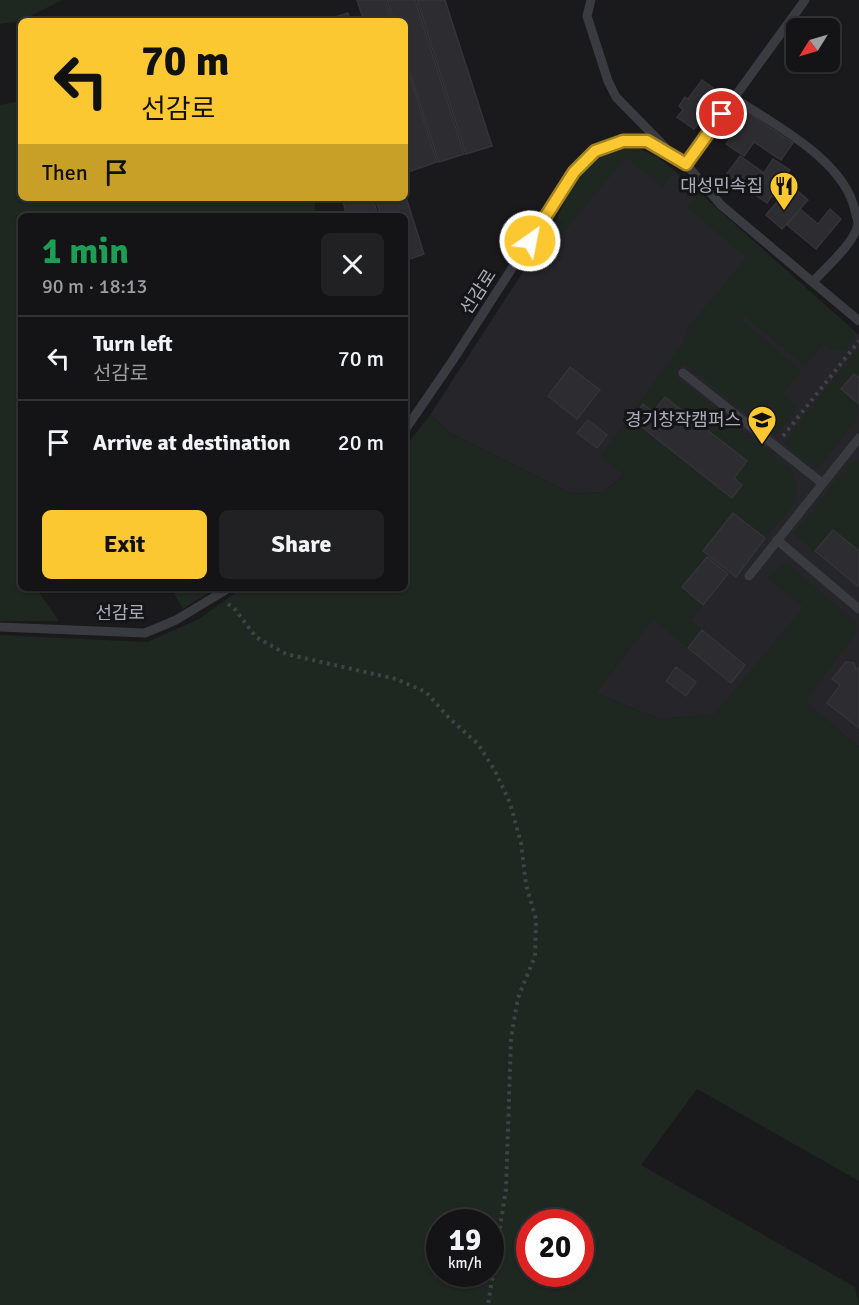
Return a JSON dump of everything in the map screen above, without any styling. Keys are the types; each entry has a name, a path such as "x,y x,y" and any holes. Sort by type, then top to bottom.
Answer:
{"lane":[{"name":"선감로","path":"591,0 587,16 608,81 616,97 670,153"},
{"path":"686,164 805,0"},
{"path":"734,98 810,148 839,178 853,201 858,224 850,241 813,282"},
{"name":"선감로","path":"408,426 447,370 574,172 595,151 623,141 647,141 686,164 722,205 859,321"},
{"path":"683,373 822,483"},
{"path":"749,576 859,438"},
{"path":"777,540 859,609"},
{"name":"선감로","path":"0,627 146,633 176,620 225,591"}],"path":[{"path":"775,446 859,341"},
{"path":"218,597 234,608 256,637 286,654 396,679 426,692 450,719 478,744 495,771 510,803 521,843 526,885 536,919 536,937 535,956 518,998 511,1038 506,1189 488,1305"}],"shaded area":[{"path":"0,0 62,0 27,18 18,18 18,21 0,24"},
{"path":"18,102 18,201 314,201 316,213 18,213 18,591 38,591 59,621 0,621 0,105"},
{"name":"경기창작캠퍼스","path":"626,148 640,149 659,158 674,170 859,335 859,747 804,702 789,626 715,715 659,719 595,693 653,618 702,630 690,621 682,587 703,551 624,475 603,492 572,494 450,433 430,415 556,221 570,191 593,161 609,151"},
{"path":"626,148 652,155 674,170 663,187 626,157 566,229 556,221 568,196 590,166 612,152"},
{"path":"698,192 851,328 855,337 845,349 835,351 823,344 805,366 745,316 741,320 801,371 783,393 796,406 795,412 775,436 684,363 674,375 792,471 797,491 795,500 786,515 765,538 733,513 703,551 708,555 682,587 703,605 690,621 702,630 688,648 653,619 595,693 659,719 715,714 804,607 768,578 781,565 788,564 855,621 857,629 853,637 805,702 859,747 859,1181 697,1089 641,1165 855,1287 859,1305 0,1305 0,635 147,642 199,619 238,591 408,591 408,443 430,415 450,433 572,494 603,492 624,475 601,456 682,344 687,329 747,257 687,207","holes":["653,412 742,485 732,497"]},
{"path":"859,347 859,378 854,374 841,389 858,403 857,419 817,469 784,443"},
{"path":"856,460 859,462 859,551 833,530 815,551 794,534 850,463"},
{"path":"173,591 210,591 183,609"}],"building":[{"path":"357,0 385,0 391,18 363,18"},
{"path":"387,0 415,0 464,154 439,162 408,66 408,18 393,18"},
{"path":"417,0 445,0 492,146 466,154"},
{"path":"348,13 349,18 332,18"},
{"path":"408,71 437,162 411,171 408,160"},
{"path":"702,80 720,93 694,129 677,117 683,110 679,106 685,97 688,99"},
{"path":"747,112 793,143 781,160 754,142 744,156 726,144"},
{"path":"740,156 764,173 773,159 790,170 767,203 726,175"},
{"path":"791,185 808,200 782,229 766,215"},
{"path":"343,201 374,201 377,213 346,213"},
{"path":"376,201 407,201 424,254 408,260 408,213 380,213"},
{"path":"800,209 818,224 830,209 841,219 816,249 787,225"},
{"path":"570,367 600,390 577,419 548,396"},
{"path":"854,374 859,378 859,404 841,389"},
{"path":"665,397 747,461 734,478 742,485 732,498 632,419 643,404 653,412"},
{"path":"588,420 607,435 597,448 577,433"},
{"path":"733,513 765,538 736,577 703,551"},
{"path":"833,530 859,551 859,587 815,551"},
{"path":"707,557 728,574 703,605 682,587"},
{"path":"702,630 745,665 731,683 688,648"},
{"path":"846,662 854,663 856,670 859,667 859,728 827,703 840,685 832,679"},
{"path":"676,667 696,682 686,696 666,681"}],"place":[{"name":"대성민속집","path":"784,212"},
{"name":"경기창작캠퍼스","path":"762,446"}],"route":[{"path":"530,241 574,172 595,151 623,141 647,141 686,164 722,114"}]}
